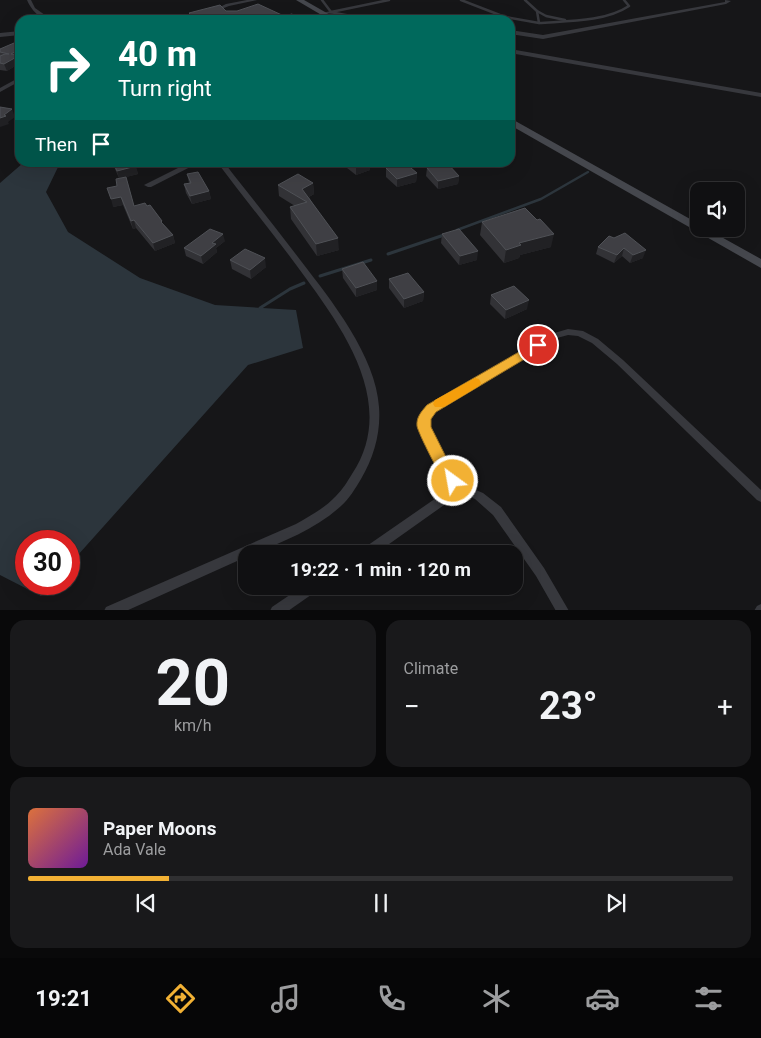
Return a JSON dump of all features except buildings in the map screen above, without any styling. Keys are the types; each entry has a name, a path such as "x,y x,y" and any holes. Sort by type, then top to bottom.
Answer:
{"main road":[{"path":"299,0 325,15"},
{"path":"515,124 761,264"}],"street":[{"path":"30,0 33,9 42,15"},
{"path":"198,15 215,11 228,5 254,0"},
{"path":"515,33 543,38 726,3 729,1 727,0"},
{"path":"0,35 15,34"},
{"path":"515,52 761,95"},
{"path":"0,90 15,82"},
{"path":"148,185 186,167"},
{"path":"110,610 300,528 324,513 345,494 358,475 372,444 376,420 375,400 364,365 347,332 313,282 224,167"},
{"path":"562,610 540,572 497,511 479,496 460,488 447,473 424,427 425,418 431,408 554,336 568,332 595,340 761,497"},
{"path":"379,545 460,488"},
{"path":"276,610 300,595"}],"lane":[{"path":"322,0 328,15"},
{"path":"336,15 389,0"},
{"path":"461,0 500,15"},
{"path":"525,0 538,11 558,19 572,20"},
{"path":"515,19 539,23 572,20 627,9 630,6 624,0"},
{"path":"538,11 539,23"}],"shaded area":[{"path":"18,167 58,167 46,192 68,232 140,278 215,305 296,310 303,348 248,365 80,553 80,530 15,530 15,583 0,575 0,183"}],"waterway":[{"path":"457,230 541,199 588,172"},
{"path":"388,254 444,235"},
{"path":"320,276 371,260"},
{"path":"260,308 290,289 304,283"}],"slow traffic":[{"path":"439,404 475,383"}],"route":[{"path":"453,481 447,473 424,427 425,418 431,408 538,345"}]}
